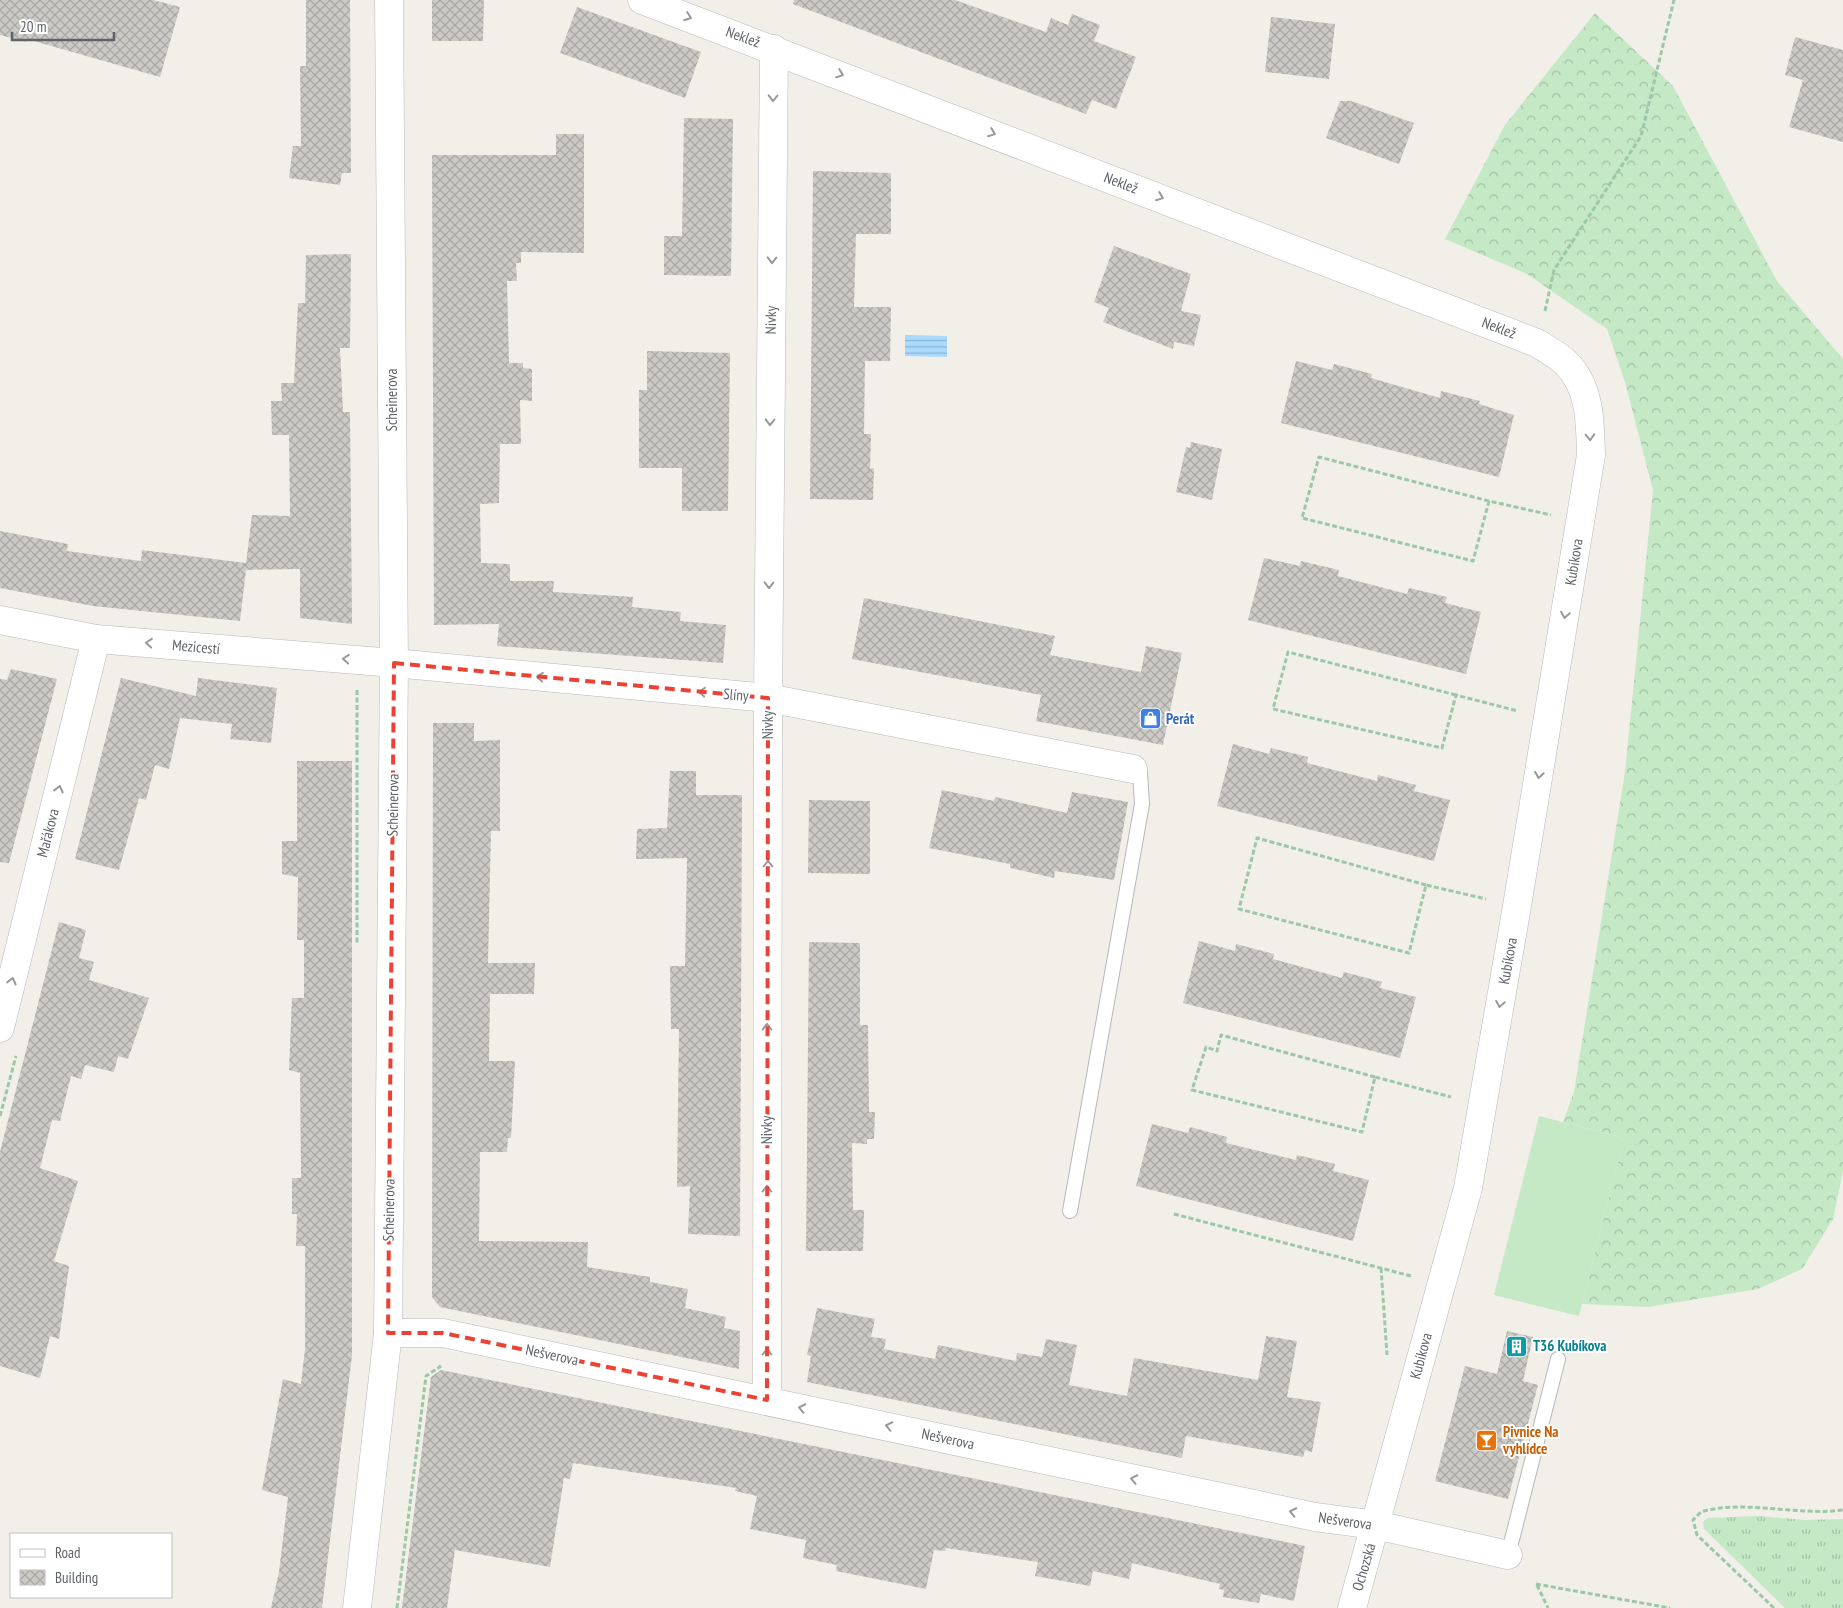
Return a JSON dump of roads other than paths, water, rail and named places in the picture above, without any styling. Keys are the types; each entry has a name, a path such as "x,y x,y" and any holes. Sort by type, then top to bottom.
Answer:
{"street":[{"name":"Scheinerova","path":"356,1608 388,1334 394,663 389,0"},
{"name":"Neklež","path":"642,0 1537,343 1566,363 1584,389"},
{"name":"Nivky","path":"767,1400 768,698 774,49"},
{"name":"Kubíkova","path":"1376,1525 1468,1188 1517,906 1591,455 1590,422 1584,389"},
{"name":"Mezicestí","path":"0,620 96,639 394,663"},
{"name":"Mařákova","path":"0,1028 96,639"},
{"name":"Slíny","path":"394,663 768,698 1133,768"},
{"name":"Nešverova","path":"388,1334 443,1332 1314,1517 1376,1525 1508,1555"},
{"name":"Ochozská","path":"1352,1608 1376,1525"}],"lane":[{"path":"1070,1211 1142,804 1140,774 1133,768"},
{"path":"1508,1555 1558,1359"}],"water":[{"path":"905,335 947,336 947,357 905,356"}],"place":[{"name":"Perát","path":"1150,719"},
{"name":"T36 Kubíkova","path":"1517,1346"},
{"name":"Pivnice Na vyhlídce","path":"1487,1441"}]}
